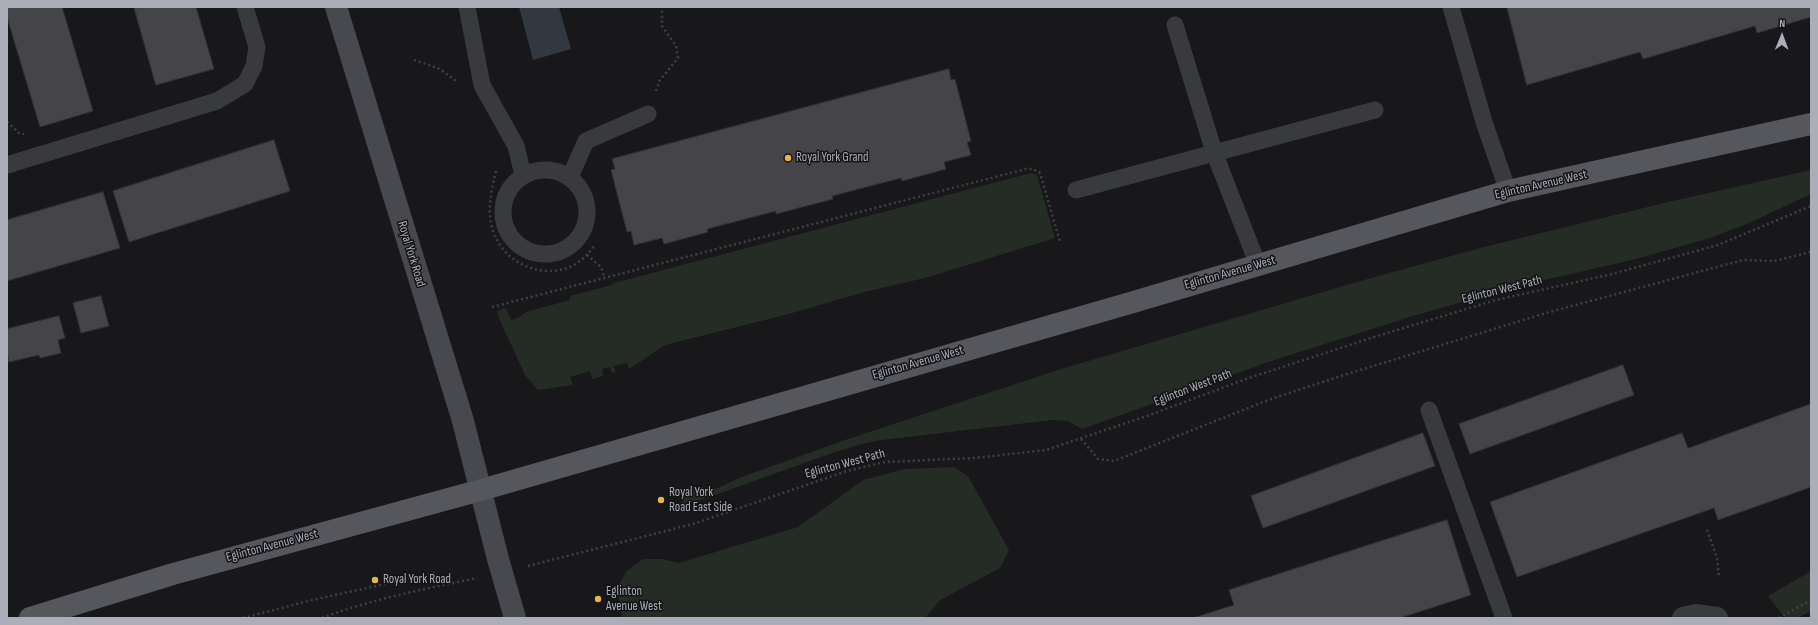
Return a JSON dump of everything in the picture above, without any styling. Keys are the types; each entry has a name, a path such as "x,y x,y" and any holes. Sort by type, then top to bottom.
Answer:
{"main road":[{"name":"Royal York Road","path":"336,7 463,421 514,618"},
{"name":"Eglinton Avenue West","path":"30,618 173,574 481,490 1508,191 1811,124"}],"street":[{"path":"1683,618 1696,615 1717,618"}],"lane":[{"path":"7,165 217,101 245,84 254,66 257,47 245,7"},
{"path":"467,7 482,85 516,146 523,175"},
{"path":"1451,7 1484,122 1508,191"},
{"path":"1175,24 1214,152 1258,265"},
{"path":"1076,190 1375,110"},
{"path":"570,177 586,141 648,114"},
{"path":"547,169 570,177 585,196 587,220 576,242 555,254 531,253 511,239 502,216 506,192 523,175 547,169"},
{"path":"1429,410 1504,618"}],"path":[{"path":"648,114 660,80 678,58 676,46 662,26 662,7"},
{"path":"7,122 19,133 27,134"},
{"path":"492,307 1026,169 1033,169 1040,173 1060,242"},
{"name":"Eglinton West Path","path":"575,555 692,524 847,471 885,462 974,458 1046,450 1081,439 1246,379 1374,337 1496,300 1612,274 1718,245 1811,206"},
{"path":"1081,439 1098,459 1114,461 1272,399 1546,313 1743,260 1774,261 1811,252"},
{"path":"587,255 601,267 605,278"},
{"path":"1707,530 1717,558 1718,577"},
{"path":"243,618 312,600 436,573"},
{"path":"322,618 344,610 435,587"},
{"path":"1779,618 1811,600"}],"shaded area":[{"path":"519,7 559,7 571,49 533,60"},
{"path":"1811,170 1811,194 1749,223 1710,238 1636,259 1514,287 1413,316 1268,362 1082,429 1068,421 1053,420 881,440 838,451 684,506 678,489 695,486 716,489 739,478 845,440 1061,369 1364,280 1484,247 1664,203"},
{"path":"1031,173 1037,175 1055,238 925,278 864,292 789,314 665,345 629,369 627,363 614,366 615,372 612,373 610,367 602,369 603,376 592,379 590,371 570,377 573,385 538,390 525,375 498,316 497,311 506,308 511,320 518,318 526,312 570,300 570,296 612,285 614,283"},
{"path":"954,467 968,476 1009,550 1000,568 940,600 925,618 622,618 617,588 627,571 643,559 661,559 679,563 798,527 863,480 905,469"},
{"path":"1811,571 1811,611 1797,618 1785,618 1768,596"}],"building":[{"path":"7,7 62,7 93,111 40,127 7,17"},
{"path":"134,7 196,7 214,69 156,85"},
{"path":"1507,7 1811,7 1811,17 1757,33 1755,26 1643,59 1640,52 1527,85"},
{"name":"Royal York Grand","path":"949,69 951,80 955,79 971,141 967,142 971,155 944,162 946,169 902,181 901,178 832,196 833,199 776,214 776,211 707,229 708,232 664,244 662,238 634,245 631,231 627,232 611,170 615,169 612,159"},
{"path":"274,140 290,191 129,242 113,191"},
{"path":"103,192 120,248 7,281 7,220"},
{"path":"101,296 109,326 81,333 73,303"},
{"path":"59,316 65,338 58,340 61,353 40,358 39,355 9,362 7,353 7,329"},
{"path":"1623,365 1634,395 1470,454 1459,424"},
{"path":"1811,404 1811,487 1718,520 1714,508 1517,577 1490,502 1682,433 1688,448"},
{"path":"1423,433 1435,466 1263,528 1251,496"},
{"path":"1447,520 1471,595 1400,618 1193,618 1234,605 1229,590"}],"place":[{"name":"Royal York Grand","path":"788,158"},
{"name":"Royal York Road East Side","path":"661,500"},
{"name":"Royal York Road","path":"375,580"},
{"name":"Eglinton Avenue West","path":"598,599"}]}
